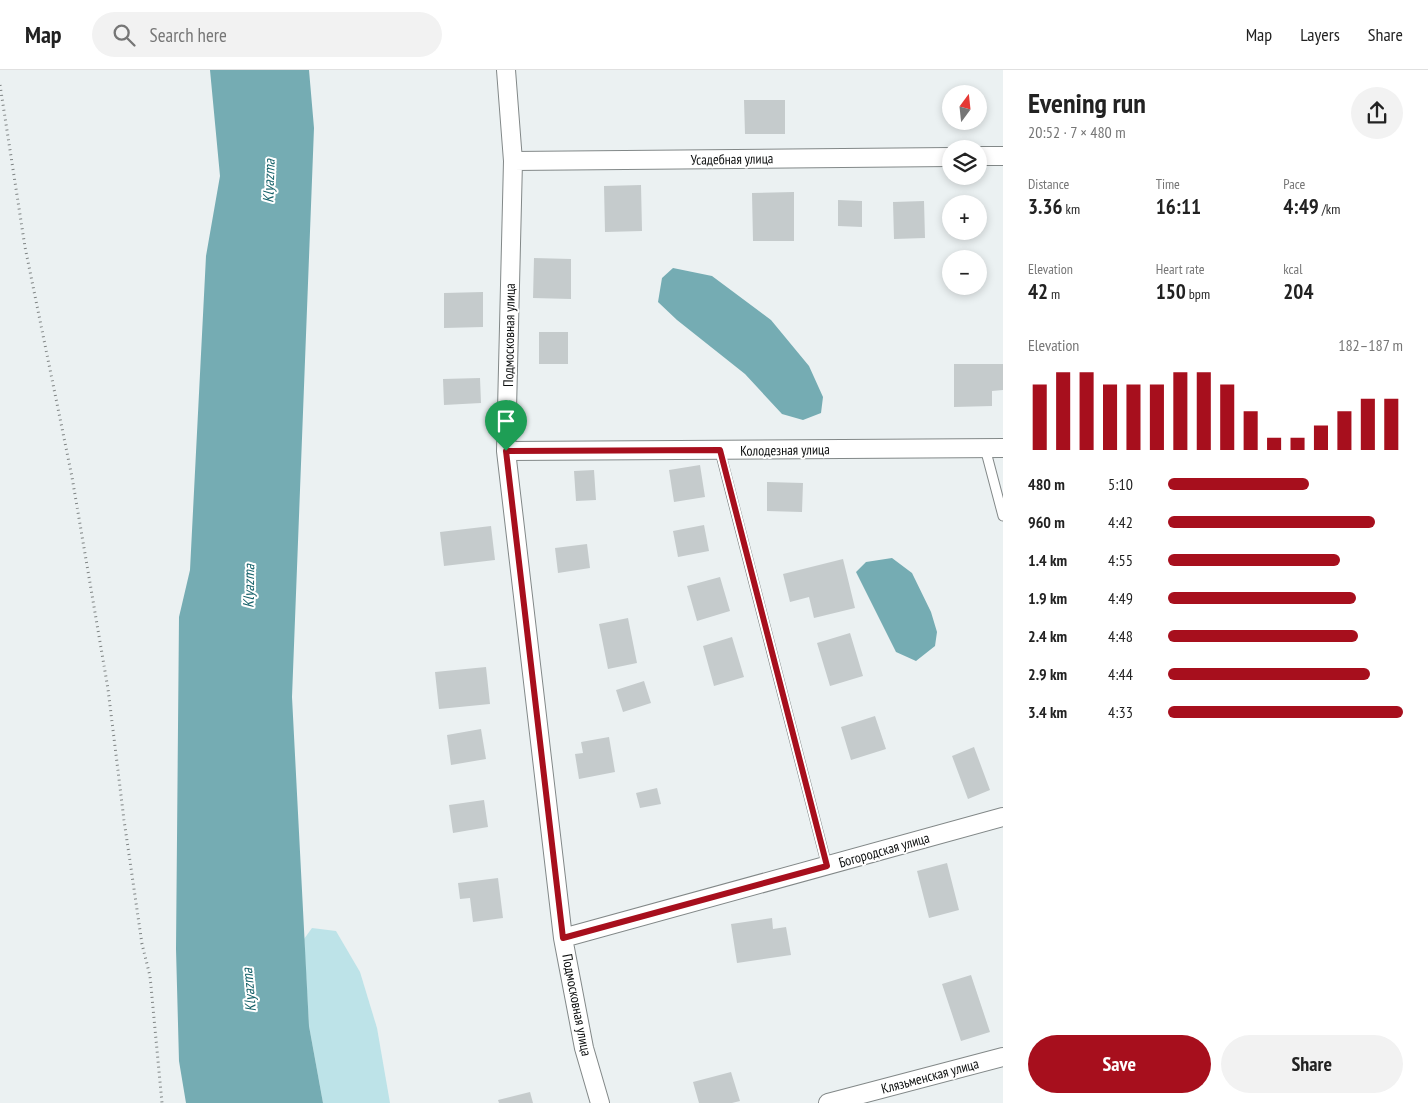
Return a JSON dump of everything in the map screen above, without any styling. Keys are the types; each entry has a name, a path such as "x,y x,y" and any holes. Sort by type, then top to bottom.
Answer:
{"street":[{"name":"Подмосковная улица","path":"506,70 513,161 506,451 563,938 584,1048 600,1103"},
{"path":"987,156 1003,156"},
{"name":"Усадебная улица","path":"513,161 942,157"},
{"name":"Колодезная улица","path":"506,451 1003,448"},
{"name":"Богородская улица","path":"563,938 1003,817"},
{"name":"Клязьменская улица","path":"828,1103 1003,1057"}],"lane":[{"path":"985,448 1003,516"},
{"path":"720,450 827,866"}],"path":[{"path":"0,85 25,247 72,477 108,689 125,830 142,944 150,976 162,1103"}],"shaded area":[{"path":"312,928 336,931 360,972 377,1028 390,1103 323,1103 309,1026 304,939"}],"water":[{"name":"Klyazma","path":"210,70 309,70 314,128 292,697 309,1026 323,1103 186,1103 179,1061 176,949 179,617 190,570 206,256 220,176"},
{"path":"673,268 712,276 771,320 809,366 823,397 821,413 803,420 782,414 745,374 677,320 658,302 662,278"},
{"path":"892,558 912,573 931,612 937,632 935,646 916,661 896,652 856,572 866,562"}],"building":[{"path":"744,100 785,100 785,134 745,134"},
{"path":"641,185 642,231 605,232 604,186"},
{"path":"794,192 794,241 753,241 752,193"},
{"path":"838,200 862,201 862,227 838,226"},
{"path":"924,201 925,238 894,239 893,202"},
{"path":"534,258 571,259 571,299 533,298"},
{"path":"483,292 483,327 444,328 444,293"},
{"path":"539,332 568,332 568,364 539,364"},
{"path":"954,364 1003,364 1003,390 992,391 992,406 954,407"},
{"path":"480,378 481,403 444,405 443,379"},
{"path":"700,465 705,497 674,502 669,470"},
{"path":"594,470 596,500 576,501 574,471"},
{"path":"767,482 803,483 802,512 767,511"},
{"path":"704,525 709,551 678,557 673,531"},
{"path":"491,526 495,560 444,566 440,532"},
{"path":"587,544 590,568 558,573 555,548"},
{"path":"843,559 855,608 814,618 809,597 790,602 783,574"},
{"path":"720,577 730,611 697,621 687,586"},
{"path":"628,618 637,663 608,669 599,624"},
{"path":"850,633 863,676 830,686 817,643"},
{"path":"732,637 744,677 714,686 703,646"},
{"path":"486,667 490,704 439,709 435,672"},
{"path":"644,681 651,703 623,712 616,690"},
{"path":"875,716 886,749 851,760 841,727"},
{"path":"481,729 486,759 451,765 447,735"},
{"path":"609,737 615,772 579,779 575,754 583,753 581,742"},
{"path":"974,747 990,790 968,799 952,756"},
{"path":"657,788 661,804 640,808 636,793"},
{"path":"484,800 488,827 453,833 449,805"},
{"path":"947,863 959,910 929,918 917,871"},
{"path":"498,878 503,918 473,922 470,898 460,899 458,883"},
{"path":"772,918 773,929 786,927 791,955 737,963 731,924"},
{"path":"971,975 990,1032 961,1041 942,984"},
{"path":"731,1072 740,1101 732,1103 699,1103 693,1082"},
{"path":"530,1092 533,1103 499,1103 498,1100"}],"route":[{"path":"720,450 827,866 563,938 506,451 720,450"}]}
